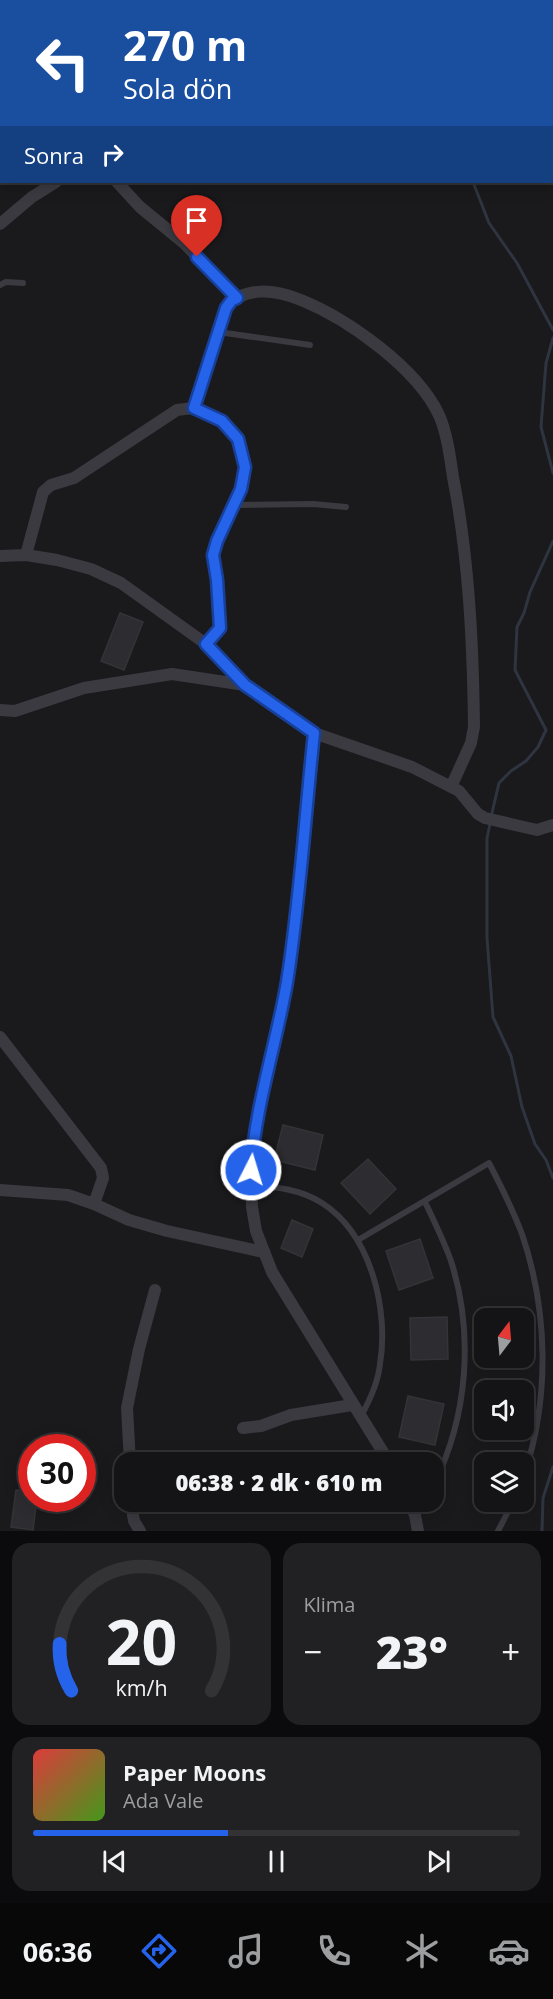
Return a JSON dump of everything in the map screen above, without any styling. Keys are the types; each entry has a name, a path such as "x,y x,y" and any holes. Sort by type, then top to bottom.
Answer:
{"street":[{"path":"0,224 32,197 54,183"},
{"path":"118,183 140,207 184,243 237,298"},
{"path":"194,408 226,308 232,300 245,294 262,291 292,296 316,306 356,331 401,365 428,396 439,416 448,449 462,524 474,688 474,727 471,743 451,787"},
{"path":"26,555 43,492 51,485 74,478 177,410 194,408 222,421 238,439 245,467 241,489 213,555 220,628 206,644"},
{"path":"0,556 26,555 57,560 90,569 121,583 206,644 245,685 314,733 412,767 459,791 478,814 485,818 537,830 553,825"},
{"path":"0,710 15,711 84,688 172,674 245,685"},
{"path":"314,733 293,939 278,1031 255,1131 251,1185 256,1231 272,1272 383,1452"},
{"path":"0,1037 101,1168 104,1178 94,1204"},
{"path":"0,1190 68,1195 129,1220 263,1252"},
{"path":"129,1452 127,1408 139,1349 155,1290"},
{"path":"243,1428 261,1426 291,1415 352,1405"},
{"path":"133,1512 134,1521 140,1531"},
{"path":"414,1512 418,1531"}],"lane":[{"path":"0,285 6,282 23,283"},
{"path":"218,332 310,345"},
{"path":"234,505 313,504 346,507"},
{"path":"358,1240 489,1163 506,1195 522,1235 537,1297 543,1364 536,1428 530,1452"},
{"path":"251,1185 289,1189 312,1197 338,1216 358,1240 373,1277 380,1312 382,1342 378,1377 361,1416"},
{"path":"425,1202 450,1258 464,1335 464,1374 458,1414 444,1458"},
{"path":"498,1531 508,1512"}],"building":[{"path":"120,613 143,622 124,670 101,661"},
{"path":"283,1125 323,1135 315,1170 274,1160"},
{"path":"368,1159 396,1189 370,1214 341,1183"},
{"path":"292,1220 313,1229 302,1257 281,1248"},
{"path":"420,1239 433,1278 399,1290 386,1251"},
{"path":"447,1317 448,1359 411,1360 410,1318"},
{"path":"408,1396 444,1404 435,1445 399,1437"},
{"path":"16,1490 18,1490 18,1512 35,1512 33,1530 11,1527"}],"waterway":[{"path":"473,183 489,223 517,263 553,330"},
{"path":"553,338 546,363 541,427 553,473"},
{"path":"491,817 499,783 526,761 538,747 546,730 515,670 517,627 553,541"},
{"path":"490,824 487,838 487,938 493,1017 511,1056 522,1107 535,1144 546,1160 553,1178"},
{"path":"542,1531 543,1498 553,1467"}],"route":[{"path":"197,257 237,298 232,300 226,308 194,408 222,421 238,439 245,467 241,489 213,555 220,628 206,644 245,685 314,733 293,939 278,1031 255,1131 251,1170"}]}
